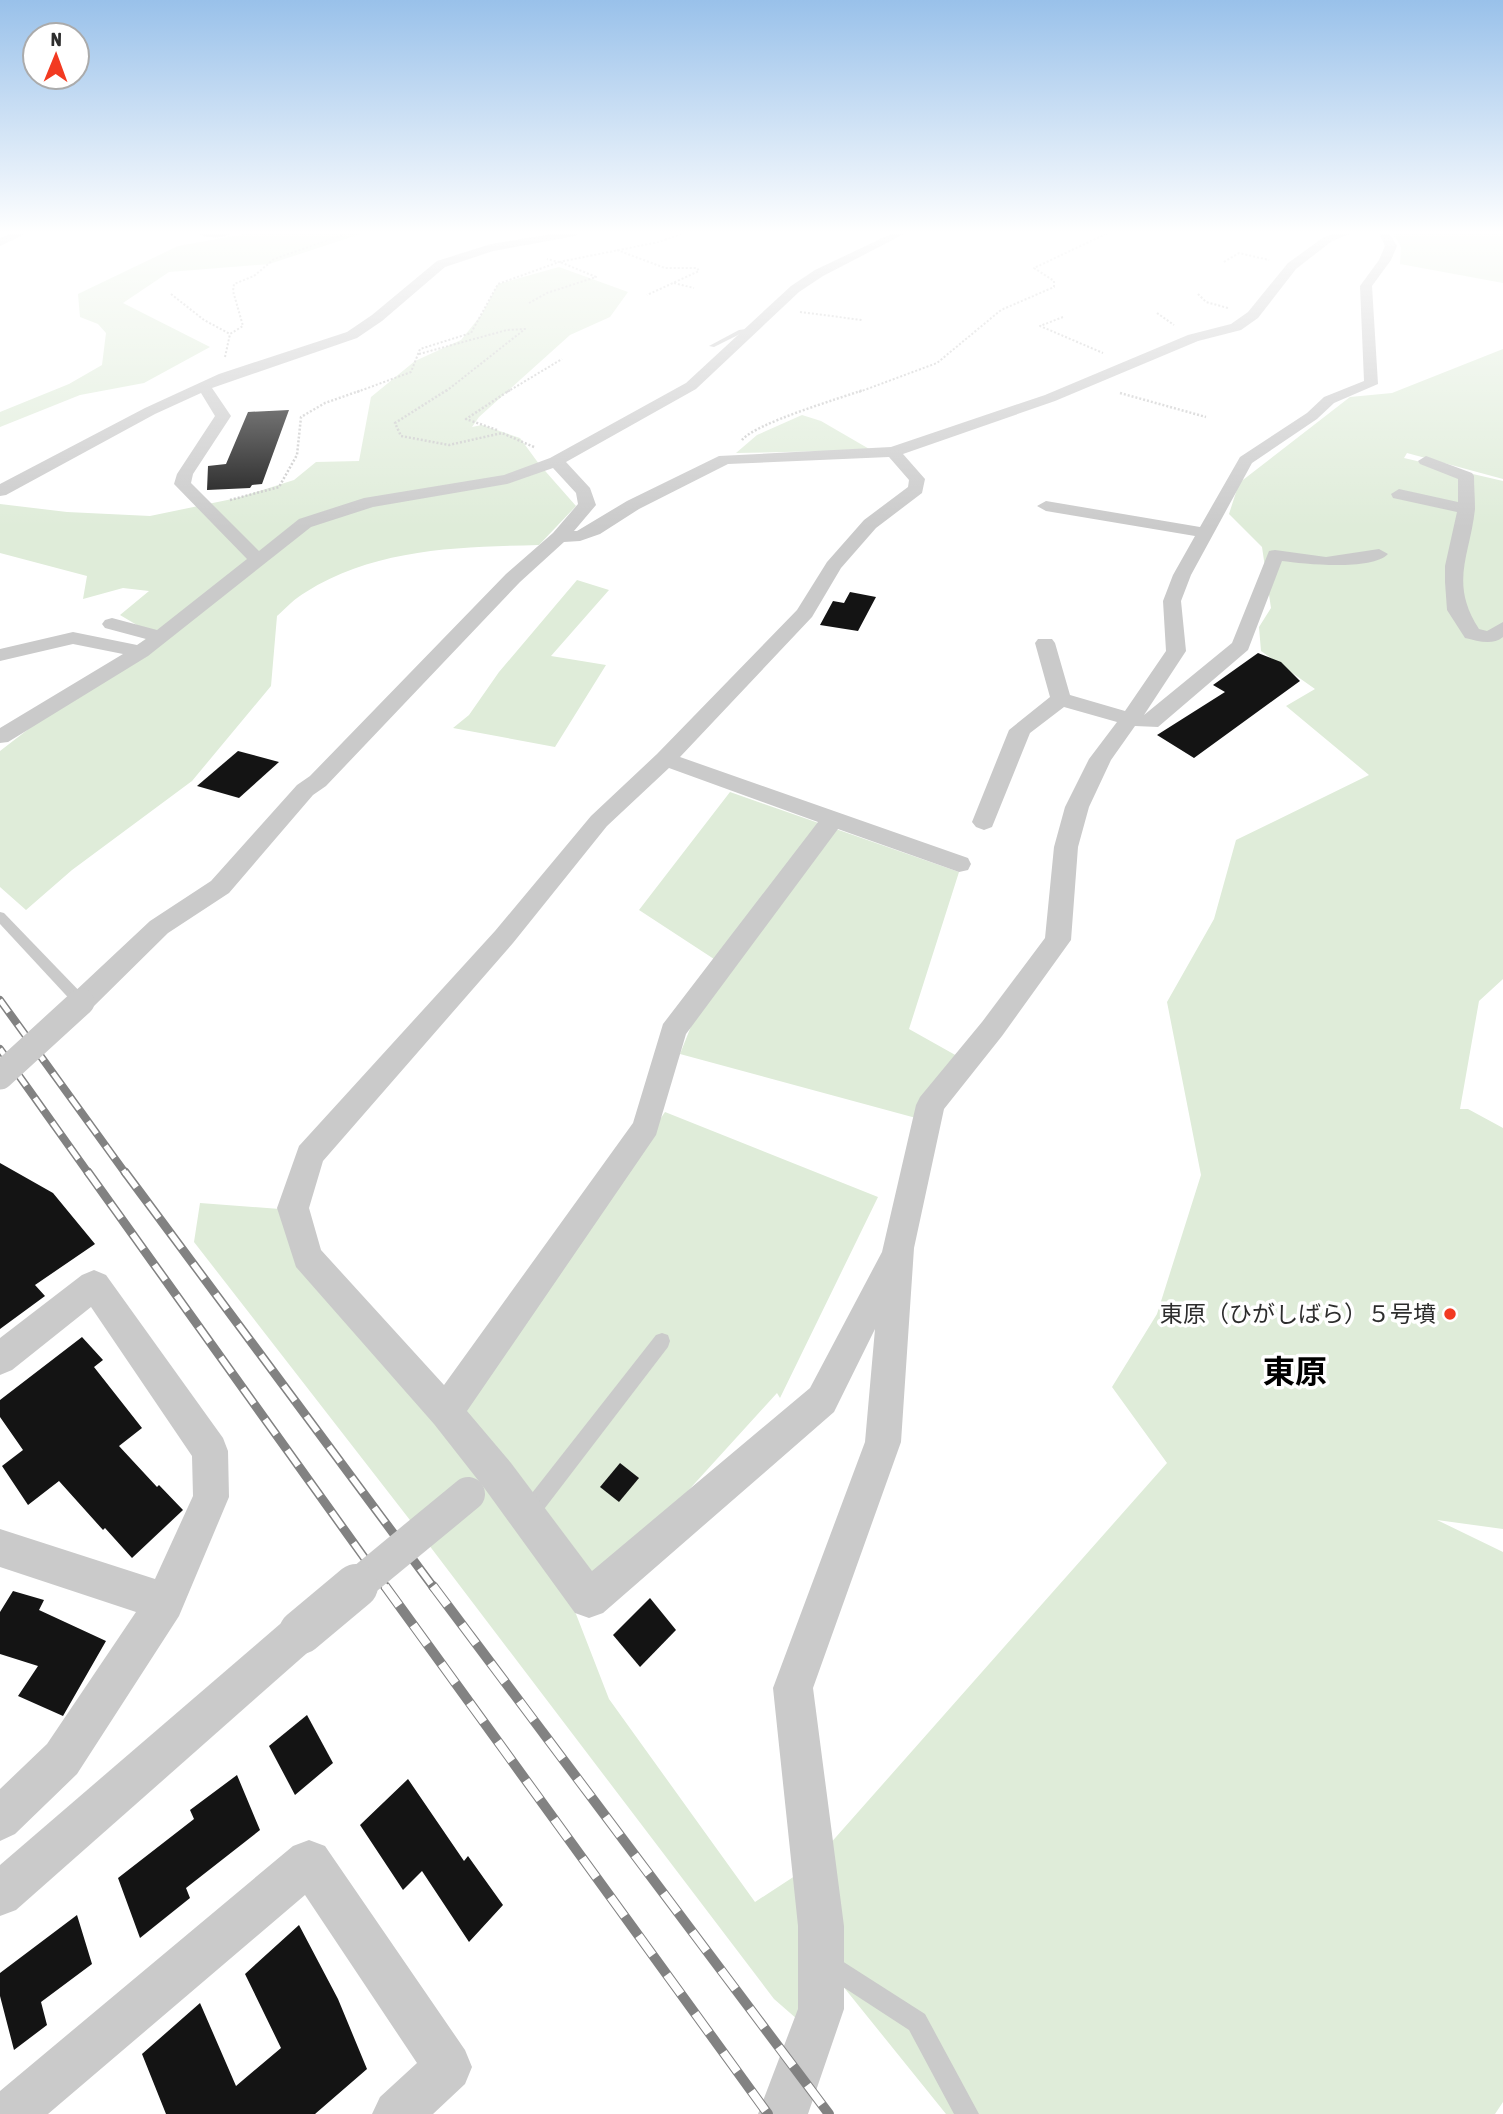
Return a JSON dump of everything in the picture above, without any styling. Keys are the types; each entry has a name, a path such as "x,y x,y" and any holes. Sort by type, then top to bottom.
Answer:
{"street":[{"path":"0,491 139,417 220,379 357,332"},
{"path":"0,737 141,652 305,523 370,502 508,479 556,461 626,425 691,386 751,332"},
{"path":"559,537 580,536 594,530 633,505 725,459 893,452 1050,398 1128,363 1193,338 1218,332"},
{"path":"783,2114 821,2008 821,1926 793,1688 883,1442 898,1248 930,1105 992,1029 1058,940 1066,847 1077,807 1100,759 1176,651 1172,601 1182,575 1247,460 1312,416 1329,400 1354,388 1371,384 1368,332"},
{"path":"204,387 223,416 185,474 182,484 202,507 257,559"},
{"path":"893,452 917,479 916,489 870,524 833,566 805,613 665,759 599,821 504,937 310,1155 293,1208 307,1257 446,1412 483,1485 527,1515 589,1599 822,1400 898,1248"},
{"path":"0,1076 159,927 219,887 305,790 318,781 513,578 559,537 587,505 584,492 556,461"},
{"path":"1426,461 1466,476 1466,509 1454,566 1457,610 1472,634 1491,637 1503,628"},
{"path":"1399,494 1466,509"},
{"path":"1046,506 1207,533"},
{"path":"1061,699 1129,719 1150,722 1241,646 1275,555 1326,562 1379,554"},
{"path":"112,624 162,637"},
{"path":"0,655 73,638 141,652"},
{"path":"1045,643 1061,699"},
{"path":"984,821 1020,730 1061,699"},
{"path":"665,759 959,864"},
{"path":"446,1412 646,1127 673,1031 833,819"},
{"path":"0,1359 94,1285 210,1451 211,1497 165,1602 62,1759 0,1819"},
{"path":"0,1894 301,1632 483,1485"},
{"path":"0,1548 165,1602"},
{"path":"10,2114 309,1862 448,2067 397,2114"}],"lane":[{"path":"712,346 740,332"},
{"path":"0,916 81,1002"},
{"path":"527,1515 662,1341"},
{"path":"821,1959 917,2022 967,2114"}],"path":[{"path":"226,332 230,334"},
{"path":"220,379 216,370 225,359 230,334 234,332"},
{"path":"202,507 279,487 297,455 301,417 325,402 411,372 420,349 472,332"},
{"path":"418,354 501,332"},
{"path":"497,430 456,444 436,444 401,436 395,424 447,390 522,332"},
{"path":"725,459 746,435 937,363 975,332"},
{"path":"1051,332 1128,363"},
{"path":"556,461 523,439 466,419 484,405 562,359"},
{"path":"1086,383 1206,417"}],"green space":[{"path":"180,332 210,347 144,383 80,395 0,427 0,412 69,384 102,365 106,333"},
{"path":"468,332 577,332 570,335 479,417 472,427 482,425 520,438 576,506 539,545 449,549 389,558 333,577 298,597 277,616 271,686 192,781 72,870 26,910 0,887 0,751 152,634 120,615 149,591 123,588 83,599 87,576 0,553 0,504 67,512 150,516 237,498 294,480 316,462 359,461 371,397 415,361 461,340"},
{"path":"1503,349 1503,479 1407,453 1404,458 1503,481 1503,979 1479,1001 1460,1109 1468,1109 1503,1128 1503,1529 1437,1520 1503,1552 1503,2102 1495,2114 946,2114 821,1959 813,1863 1167,1463 1112,1387 1157,1314 1201,1175 1167,1002 1214,919 1236,840 1369,775 1286,706 1315,689 1261,651 1259,627 1271,608 1262,547 1229,514 1239,483 1350,397 1392,393"},
{"path":"802,415 821,421 871,450 736,453 757,435"},
{"path":"577,580 609,590 551,656 606,665 555,747 453,728 469,715 499,672"},
{"path":"730,792 959,872 909,1029 966,1061 927,1121 680,1054 717,961 639,910"},
{"path":"665,1112 878,1197 780,1398 777,1393 595,1593 449,1416 552,1277"},
{"path":"200,1203 280,1209 484,1471 576,1614 609,1699 755,1902 804,1870 805,2026 774,1999 413,1524 194,1242"}],"building":[{"path":"289,410 262,484 252,485 250,488 207,490 208,466 226,464 248,412"},
{"path":"850,592 876,597 858,631 820,625 833,601 844,603"},
{"path":"1258,653 1281,662 1300,681 1194,758 1157,735 1225,692 1213,685"},
{"path":"238,751 279,762 239,798 197,786"},
{"path":"0,1163 53,1193 95,1244 35,1285 45,1296 0,1329"},
{"path":"82,1337 103,1360 94,1367 142,1428 119,1446 157,1487 159,1485 183,1510 132,1558 59,1481 28,1505 2,1466 23,1450 0,1417 0,1400"},
{"path":"620,1463 639,1478 619,1502 600,1487"},
{"path":"13,1591 44,1600 39,1610 106,1641 63,1716 18,1696 38,1666 0,1654 0,1612"},
{"path":"650,1598 676,1630 640,1667 613,1635"},
{"path":"307,1715 333,1763 295,1795 269,1746"},
{"path":"237,1775 260,1830 186,1888 190,1898 140,1938 118,1878 194,1819 190,1810"},
{"path":"408,1779 464,1861 468,1856 503,1905 469,1942 422,1871 403,1890 360,1825"},
{"path":"77,1915 92,1964 41,2002 47,2025 14,2050 0,1996 0,1973"},
{"path":"299,1925 338,1999 367,2069 315,2114 166,2114 142,2054 200,2003 236,2086 281,2048 245,1974"}],"railway":[{"path":"0,1000 126,1174"},
{"path":"0,1049 89,1174"},
{"path":"88,1172 386,1588"},
{"path":"125,1172 434,1588"},
{"path":"385,1586 768,2114"},
{"path":"433,1586 829,2114"}],"place":[{"name":"東原（ひがしばら）５号墳","path":"1450,1314"}],"district":[{"name":"東原","path":"1295,1372"}]}
